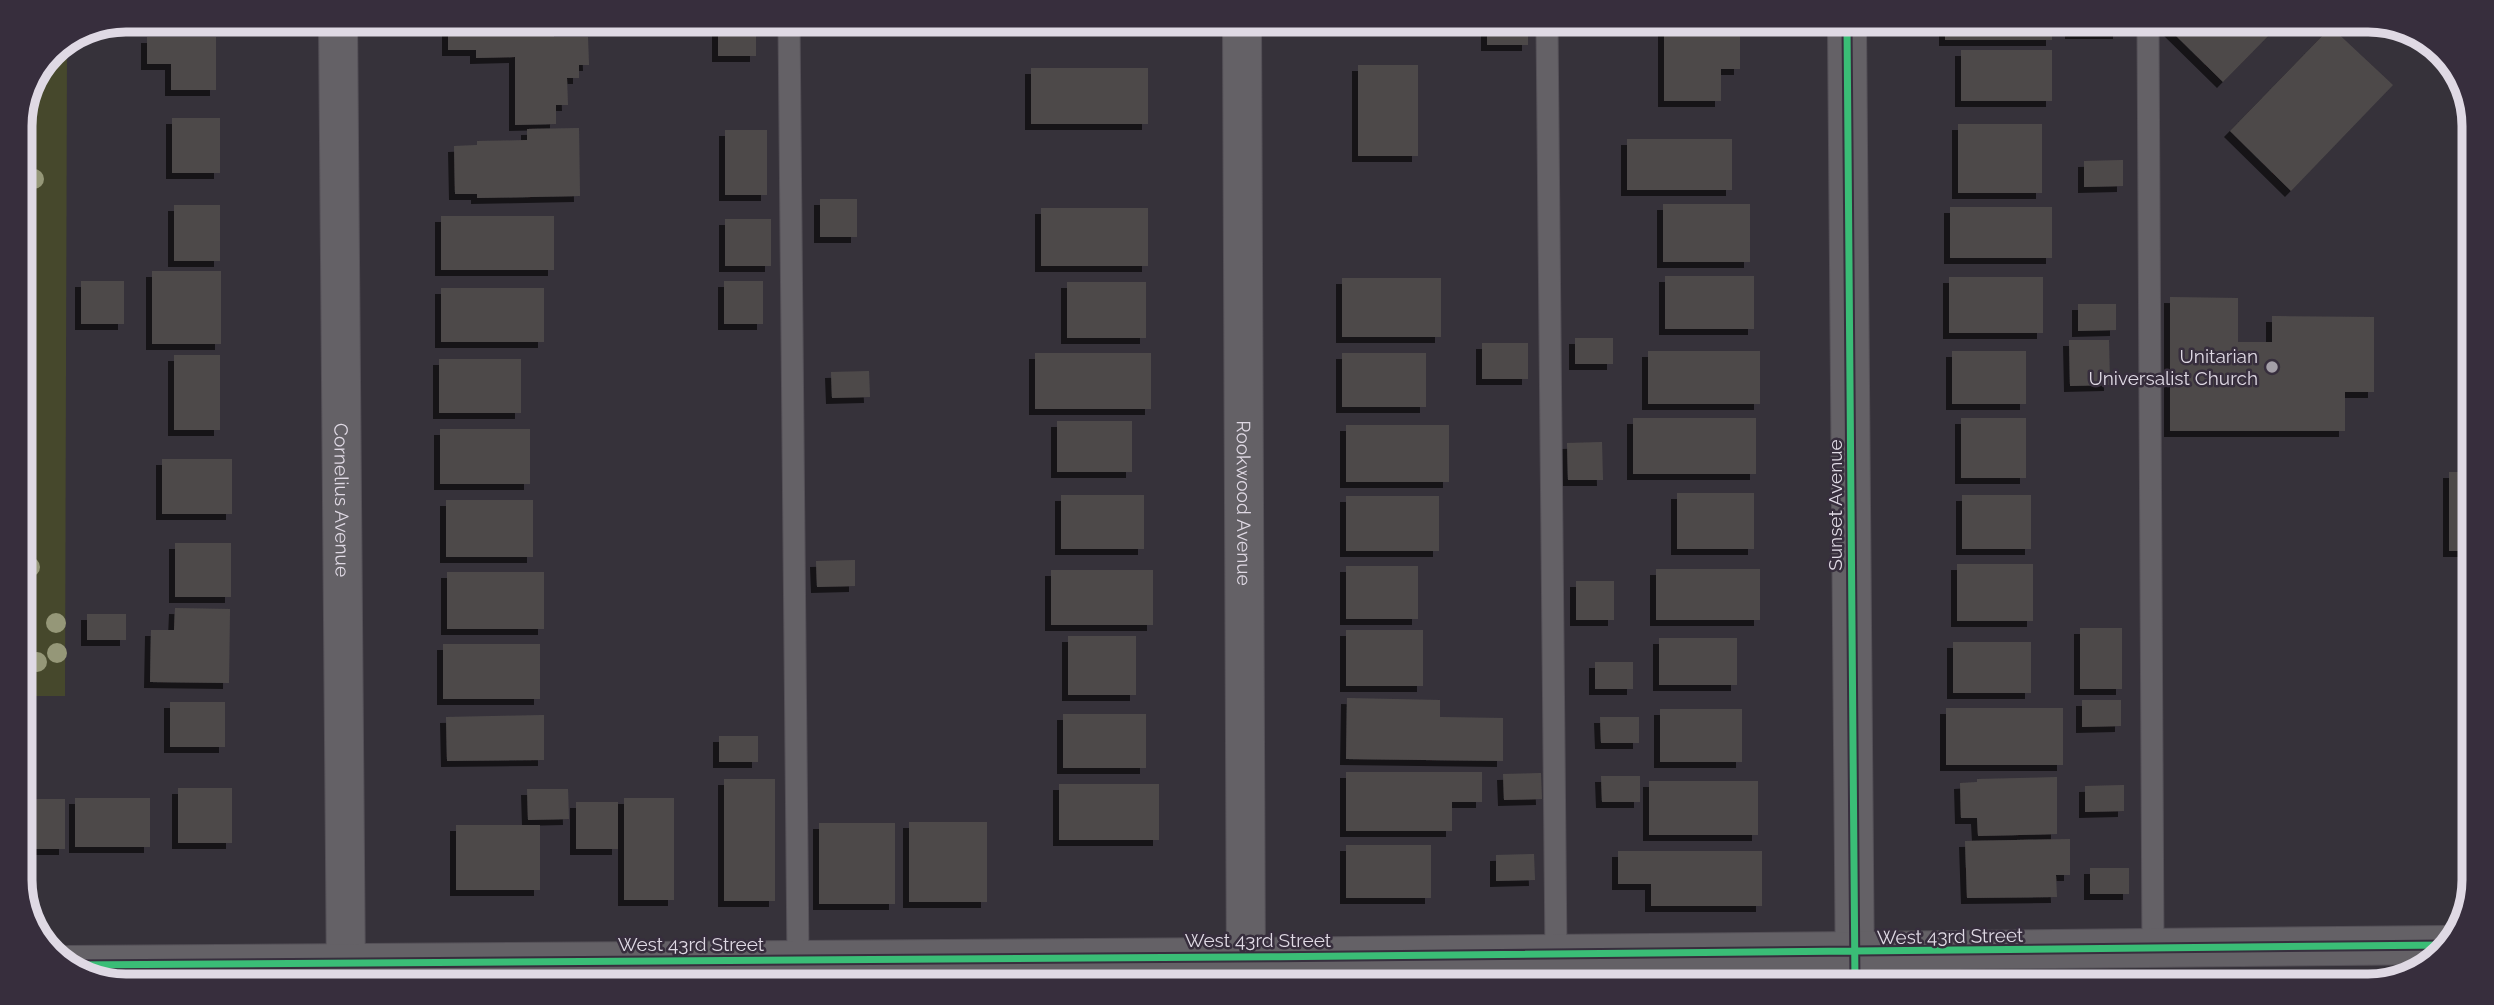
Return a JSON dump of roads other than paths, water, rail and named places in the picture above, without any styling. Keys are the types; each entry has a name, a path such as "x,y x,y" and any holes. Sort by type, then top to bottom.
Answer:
{"street":[{"name":"Cornelius Avenue","path":"338,32 346,971"},
{"name":"Rookwood Avenue","path":"1242,32 1246,969"},
{"name":"Sunset Avenue","path":"1847,32 1855,968"},
{"name":"West 43rd Street","path":"89,965 346,971 798,959 1246,969 1556,954 1855,968 2153,949 2435,945"}],"lane":[{"path":"789,32 798,959"},
{"path":"1547,32 1556,954"},
{"path":"2148,32 2153,949"}],"place":[{"name":"Unitarian Universalist Church","path":"2272,367"}]}
